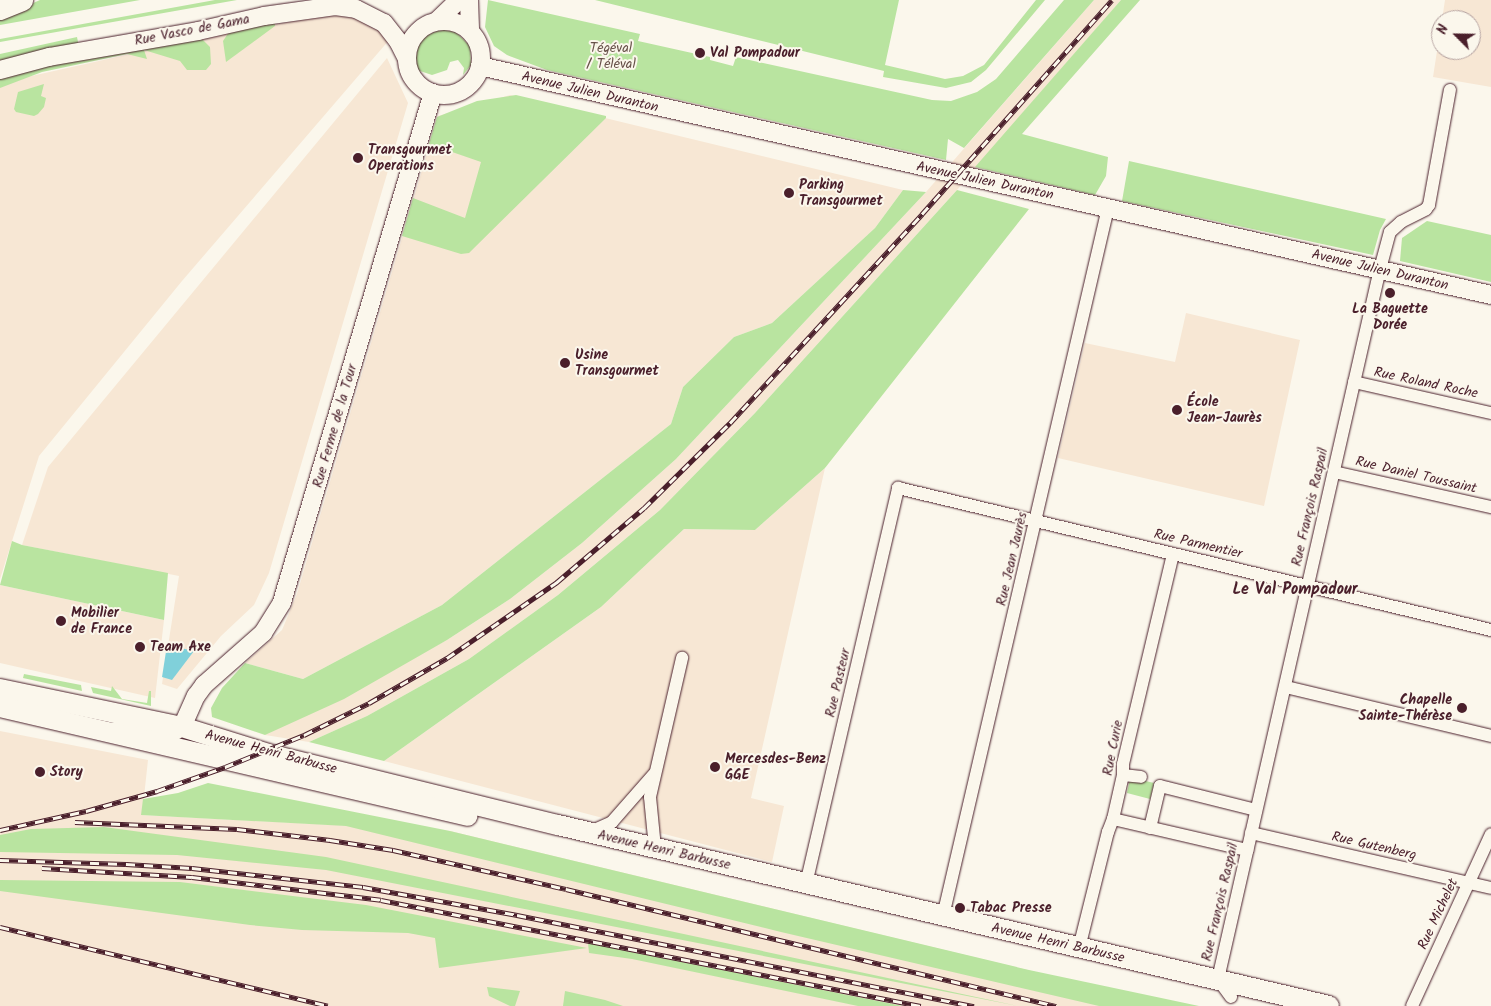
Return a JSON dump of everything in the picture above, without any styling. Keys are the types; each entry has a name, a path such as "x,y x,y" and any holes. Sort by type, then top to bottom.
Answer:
{"highway":[{"path":"0,9 22,0"}],"main road":[{"path":"459,0 437,21 419,30 409,46 408,67 415,81 433,94 446,94 463,89 472,82 480,66 479,47 470,31 470,0"},
{"name":"Rue Vasco de Gama","path":"0,70 50,57 264,16 335,6 356,9 384,23 419,30"},
{"path":"437,21 455,22 470,31"},
{"name":"Rue Vasco de Gama","path":"384,23 398,41 407,59"},
{"name":"Avenue Julien Duranton","path":"480,66 725,124 1491,295"},
{"name":"Rue Ferme de la Tour","path":"182,727 196,696 204,684 263,633 282,602 433,94"},
{"name":"Avenue Henri Barbusse","path":"0,689 182,727 268,754 806,884 1329,1006"},
{"name":"Avenue Henri Barbusse","path":"0,707 1269,1006"},
{"path":"108,732 136,728 168,735 182,727"}],"street":[{"name":"Rue François Raspail","path":"1218,979 1380,269 1390,232 1401,222 1426,209 1429,204 1450,90"},
{"name":"Rue Jean Jaurès","path":"943,916 1108,208"},
{"name":"Rue Roland Roche","path":"1354,382 1491,413"},
{"name":"Rue Daniel Toussaint","path":"1334,472 1491,507"},
{"name":"Rue Parmentier","path":"898,488 1491,630"},
{"name":"Rue Pasteur","path":"806,884 898,488"},
{"name":"Rue Curie","path":"1079,948 1108,832 1113,819 1123,776 1122,764 1173,554"},
{"path":"655,848 650,797 682,658"},
{"path":"1286,687 1491,736"},
{"path":"590,832 612,822 654,774"},
{"path":"1123,776 1141,777"},
{"path":"1150,828 1160,786 1256,810"},
{"path":"1113,819 1247,850"},
{"name":"Rue Gutenberg","path":"1251,833 1491,888"},
{"name":"Rue Michelet","path":"1412,1006 1491,834"},
{"path":"1218,979 1231,997"}],"shaded area":[{"path":"1094,0 1121,0 957,190 755,413 660,510 558,595 469,659 367,716 309,742 265,735 447,640 510,599 582,543 676,459 926,192"},
{"path":"1445,0 1491,0 1491,87 1433,77 1436,60 1481,60 1481,10 1444,10"},
{"path":"337,13 351,13 373,23 390,39 182,281 39,456 0,579 0,83 198,39"},
{"path":"387,58 408,103 269,573 254,605 221,636 177,689 162,684 179,576 22,545 48,467"},
{"path":"510,95 903,190 875,228 772,323 734,337 683,387 671,424 442,605 303,679 245,663 282,630 297,594 438,116"},
{"name":"École Jean-Jaurès","path":"1186,313 1300,340 1264,506 1058,458 1085,343 1175,362"},
{"path":"825,468 751,798 784,806 772,862 384,761 601,607 684,529 755,530"},
{"path":"0,585 164,620 155,698 0,663"},
{"path":"0,731 148,760 142,815 450,831 1177,1006 0,1006"}],"green space":[{"path":"40,0 140,0 0,25 0,18"},
{"path":"215,0 237,0 0,42 0,39"},
{"name":"Tégéval / Téléval","path":"488,0 640,34 638,41 710,57 710,60 733,66 736,57 932,100 951,101 977,92 996,79 1064,0 1094,0 964,148 948,139 946,160 547,70 507,55 494,46 485,27"},
{"path":"595,0 899,0 885,65 945,79 963,76 984,65 1036,0 1045,0 986,70 971,82 946,88 883,77 884,71"},
{"path":"1121,0 1140,0 1022,134 1108,157 1106,176 1095,195 975,167"},
{"path":"275,23 275,26 226,62 223,41 229,32"},
{"path":"441,29 456,32 470,46 471,65 463,75 464,68 458,60 450,62 447,70 432,75 417,70 415,62 418,44 423,37"},
{"path":"199,36 210,47 211,64 206,70 187,70 180,61 144,50 147,59 127,54 42,72 0,88 0,79 36,67"},
{"path":"77,37 79,47 0,64 0,54"},
{"path":"44,84 41,96 46,98 44,107 38,114 34,116 16,112 14,109 18,92"},
{"path":"516,95 606,116 606,118 469,253 461,254 402,236 413,198 465,218 481,162 429,144 437,117 477,101"},
{"path":"1129,161 1386,219 1380,230 1373,255 1122,201"},
{"path":"903,190 926,192 676,459 582,543 510,599 447,640 344,699 265,735 212,717 211,708 222,688 245,663 303,679 442,605 671,424 683,387 734,337 772,323 875,228"},
{"path":"957,190 1029,209 825,468 755,530 684,529 601,607 384,761 309,742 367,716 469,659 558,595 660,510 755,413"},
{"path":"1427,221 1491,235 1491,282 1400,261 1402,238"},
{"path":"12,541 22,545 168,573 164,620 0,585"},
{"path":"24,674 81,685 82,691 23,678"},
{"path":"112,686 122,699 147,703 149,691 151,691 151,706 93,693 91,687 111,691"},
{"path":"1130,779 1154,783 1150,799 1127,793"},
{"path":"208,783 450,831 1029,970 1199,1006 1099,1006 781,932 346,826 141,815 143,799 178,793"},
{"path":"104,827 326,857 1018,1006 326,870 177,855 0,852 0,835 31,829"},
{"path":"0,880 180,882 366,905 587,948 439,968 435,938 408,933 302,930 250,925 0,891"},
{"path":"588,943 903,1006 858,1006 632,959 589,953"},
{"path":"487,987 520,991 515,1006 510,1006 489,996"},
{"path":"565,991 605,1000 623,1006 563,1006"}],"water":[{"path":"167,645 194,651 172,680 162,677"}],"railway":[{"path":"0,830 86,811 157,791 225,767 304,735 369,703 447,658 557,582 644,508 730,423 922,214 1112,0"},
{"path":"75,822 237,829 330,840 393,850 566,889 1056,1006"},
{"path":"0,860 192,868 363,887 517,915 974,1006"},
{"path":"42,868 192,877 381,900 921,1006"},
{"path":"0,927 328,1006"}],"place":[{"name":"Val Pompadour","path":"700,53"},
{"name":"Transgourmet Operations","path":"358,158"},
{"name":"Parking Transgourmet","path":"789,193"},
{"name":"La Baguette Dorée","path":"1390,293"},
{"name":"Usine Transgourmet","path":"565,363"},
{"name":"École Jean-Jaurès","path":"1177,410"},
{"name":"Mobilier de France","path":"61,621"},
{"name":"Team Axe","path":"140,647"},
{"name":"Chapelle Sainte-Thérèse","path":"1462,708"},
{"name":"Mercesdes-Benz GGE","path":"715,767"},
{"name":"Story","path":"40,772"},
{"name":"Tabac Presse","path":"960,908"}],"district":[{"name":"Le Val Pompadour","path":"1295,590"}]}
